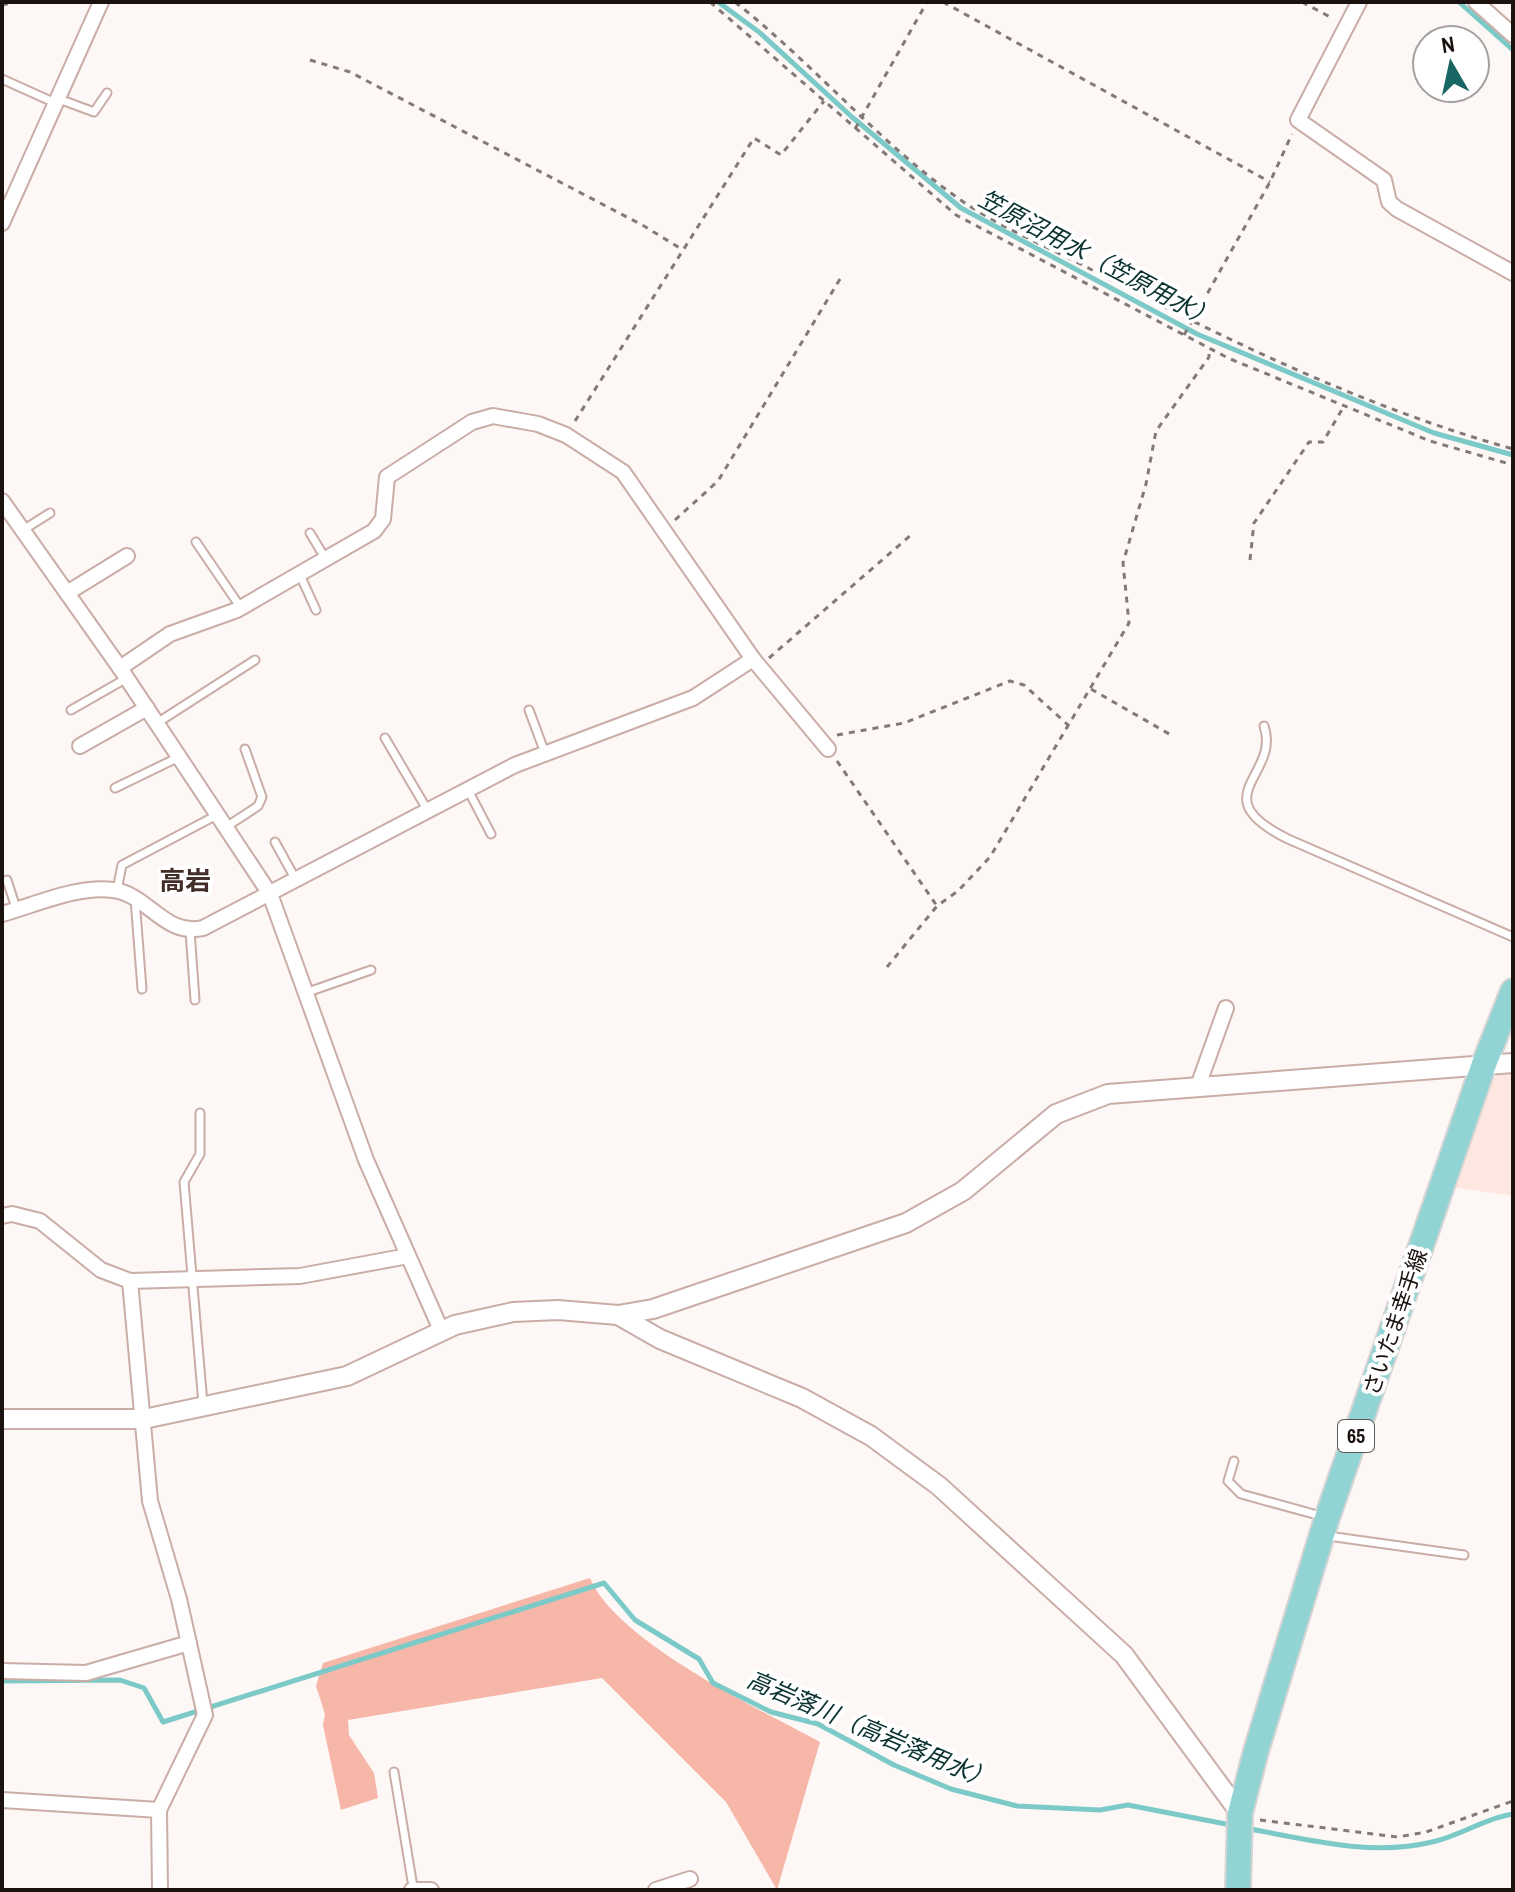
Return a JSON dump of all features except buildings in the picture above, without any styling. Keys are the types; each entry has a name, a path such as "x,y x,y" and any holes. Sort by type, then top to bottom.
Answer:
{"main road":[{"name":"さいたま幸手線","path":"1238,1890 1240,1813 1325,1526 1484,1064 1513,991"}],"street":[{"path":"2,223 54,100 101,2"},
{"path":"1359,2 1298,120 1384,180 1389,202 1397,209 1513,273"},
{"path":"1476,2 1513,35"},
{"path":"124,673 170,634 241,608 374,531 383,519 387,477 472,422 493,416 538,424 566,435 623,472 756,663 824,744"},
{"path":"2,501 124,673 270,894 308,992 366,1160 441,1330"},
{"path":"67,593 127,556"},
{"path":"9,912 95,889 117,890 135,898 166,923 190,931 270,894 545,753 693,698 756,663"},
{"path":"80,746 147,708"},
{"path":"1198,1086 1226,1008"},
{"path":"2,1419 144,1419 347,1376 441,1330 513,1312 558,1310 618,1315 653,1309 906,1223 963,1191 1056,1114 1108,1094 1388,1075 1513,1063"},
{"path":"2,1216 12,1214 40,1221 101,1270 130,1281 300,1276 408,1256"},
{"path":"130,1281 150,1501 189,1643 205,1715 159,1810 160,1890"},
{"path":"618,1315 660,1339 802,1398 871,1436 939,1486 1124,1655 1240,1813"},
{"path":"2,1671 86,1673 189,1643"},
{"path":"2,1800 159,1810"},
{"path":"656,1890 690,1879"},
{"path":"413,1889 431,1890"}],"lane":[{"path":"2,79 94,112 107,93"},
{"path":"23,530 50,513"},
{"path":"310,533 326,561"},
{"path":"196,542 241,608"},
{"path":"300,575 316,610"},
{"path":"157,723 255,660"},
{"path":"71,710 124,673"},
{"path":"529,710 545,753"},
{"path":"1264,726 1266,747 1250,781 1247,800 1250,814 1258,822 1288,839 1513,937"},
{"path":"385,738 428,811"},
{"path":"117,890 122,865 258,806 262,797 245,749"},
{"path":"115,788 179,757"},
{"path":"468,790 491,834"},
{"path":"275,842 296,880"},
{"path":"7,880 9,912"},
{"path":"135,898 142,989"},
{"path":"190,931 195,1000"},
{"path":"308,992 371,970"},
{"path":"200,1113 200,1154 184,1182 204,1406"},
{"path":"1234,1461 1228,1481 1241,1494 1325,1526 1464,1555"},
{"path":"394,1772 413,1889"}],"path":[{"path":"2,5 17,2"},
{"path":"710,2 956,215 1209,348 1430,441 1513,465"},
{"path":"735,2 770,29 863,118 963,202 1232,343 1433,427 1513,449"},
{"path":"855,129 927,2"},
{"path":"943,2 1270,182"},
{"path":"1302,2 1346,26"},
{"path":"310,60 350,72 683,250"},
{"path":"566,435 754,138 781,155 824,101"},
{"path":"1184,335 1270,182 1298,120"},
{"path":"665,530 718,481 843,274"},
{"path":"887,967 937,906 958,891 990,857 1129,623 1123,563 1146,484 1156,431 1209,357 1209,348"},
{"path":"1250,560 1254,523 1309,442 1316,445 1323,442 1344,406"},
{"path":"756,663 911,535"},
{"path":"937,906 824,744 904,723 1010,681 1024,685 1068,725"},
{"path":"1091,689 1171,735"},
{"path":"1240,1813 1257,1819 1398,1837 1426,1832 1513,1801"}],"shaded area":[{"path":"1500,1073 1513,1073 1513,1196 1451,1187 1486,1086"},
{"path":"590,1578 605,1602 628,1626 658,1649 727,1692 820,1742 777,1890 726,1802 602,1678 348,1720 349,1735 374,1773 378,1798 341,1810 323,1725 325,1714 316,1686 323,1663"}],"waterway":[{"name":"笠原沼用水（笠原用水）","path":"718,2 759,32 852,117 961,208 1197,334 1434,433 1513,455"},
{"path":"1459,2 1513,50"},
{"name":"高岩落川（高岩落用水）","path":"2,1681 120,1680 144,1688 163,1722 604,1583 635,1620 699,1659 713,1683 771,1712 818,1724 894,1765 951,1789 1017,1806 1100,1810 1128,1805 1231,1825"},
{"name":"高岩落川（高岩落用水）","path":"1245,1828 1338,1845 1386,1848 1432,1842 1513,1814"}],"district":[{"name":"高岩","path":"185,881"}]}
